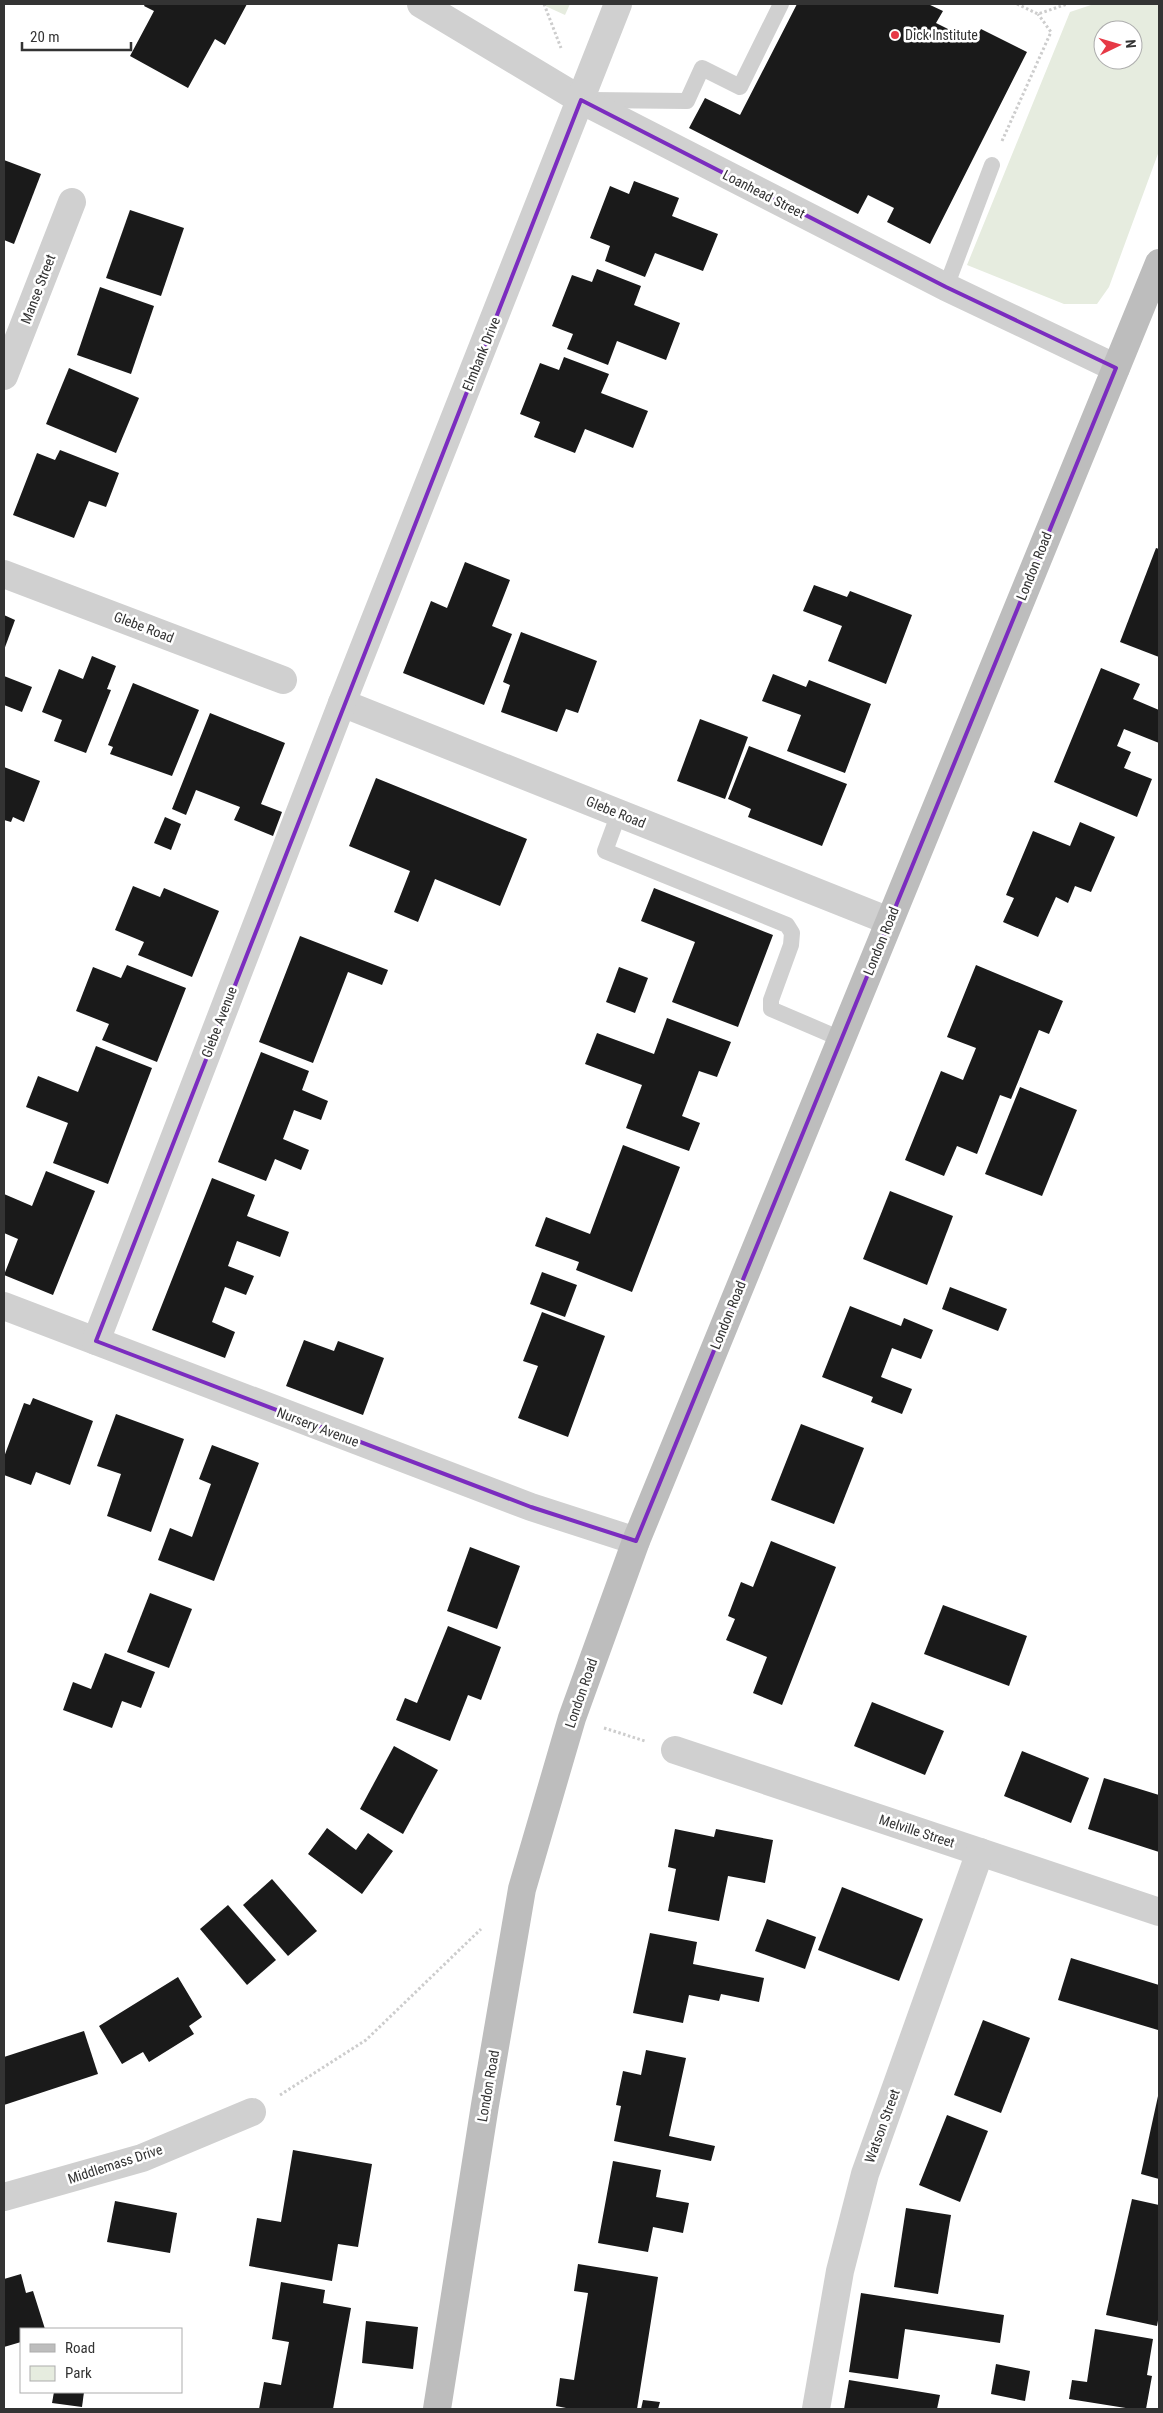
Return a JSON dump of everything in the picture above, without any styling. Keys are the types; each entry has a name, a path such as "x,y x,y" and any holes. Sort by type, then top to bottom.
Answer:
{"main road":[{"name":"London Road","path":"437,2409 485,2105 522,1889 572,1718 636,1541 1159,263"}],"street":[{"name":"Loanhead Street","path":"421,4 581,100 946,287 1116,368"},
{"name":"Elmbank Drive","path":"342,703 618,4"},
{"name":"Manse Street","path":"4,376 72,202"},
{"name":"Glebe Road","path":"4,574 284,680"},
{"name":"Glebe Road","path":"342,703 889,921"},
{"name":"Glebe Avenue","path":"96,1341 342,703"},
{"name":"Nursery Avenue","path":"4,1306 531,1507 636,1541"},
{"name":"Melville Street","path":"675,1750 1159,1912"},
{"name":"Watson Street","path":"816,2409 840,2271 865,2174 980,1852"},
{"name":"Middlemass Drive","path":"4,2197 142,2158 252,2112"}],"lane":[{"path":"581,100 687,101 702,68 740,87 781,4"},
{"path":"946,287 992,165"},
{"path":"619,813 605,851 787,925 792,932 791,946 772,1000 771,1009 841,1039"}],"path":[{"path":"992,165 1051,32 1038,14 1017,4"},
{"path":"1038,14 1067,4"},
{"path":"572,1718 675,1750"},
{"path":"252,2112 366,2040 487,1923"}],"highlighted area":[{"path":"581,100 946,287 1116,368 636,1541 531,1507 96,1341"}],"green space":[{"path":"541,4 570,4 565,15"},
{"path":"1094,4 1159,4 1159,151 1109,287 1097,304 1064,304 967,265 1070,12"}],"building":[{"path":"145,4 247,4 225,45 215,39 188,88 130,56 154,11 144,6"},
{"path":"797,4 928,4 943,11 936,23 974,42 981,29 1027,52 930,244 887,222 894,208 868,195 858,214 689,128 705,98 740,115"},
{"path":"4,160 41,174 14,244 4,240"},
{"path":"634,181 679,198 672,216 718,234 703,271 655,253 645,277 605,261 610,246 590,238 610,186 629,194"},
{"path":"130,210 184,228 161,296 106,278"},
{"path":"597,269 641,286 634,305 680,323 666,360 617,341 608,365 567,349 573,334 552,326 572,275 592,282"},
{"path":"100,287 154,306 131,374 77,355"},
{"path":"564,357 609,374 601,393 648,411 633,448 585,429 575,453 534,437 540,422 520,414 540,363 559,370"},
{"path":"69,368 139,398 116,453 46,424"},
{"path":"60,450 119,473 106,507 89,501 74,538 13,515 37,453 55,460"},
{"path":"1156,548 1159,549 1159,657 1120,642"},
{"path":"465,562 510,580 492,626 512,634 484,705 403,673 431,601 447,608"},
{"path":"814,585 847,597 850,591 912,615 886,684 828,661 842,626 803,611"},
{"path":"4,615 15,620 4,650"},
{"path":"521,632 597,661 578,713 566,709 557,732 501,712 510,685 503,682"},
{"path":"92,656 116,666 107,689 111,690 86,753 54,741 62,720 42,712 59,669 83,679"},
{"path":"1101,668 1140,684 1133,699 1159,710 1159,743 1124,729 1117,746 1131,752 1124,768 1152,779 1137,817 1054,782"},
{"path":"773,674 806,687 809,680 871,704 845,773 787,751 801,715 762,701"},
{"path":"4,676 32,687 22,712 4,705"},
{"path":"133,683 199,710 172,776 110,754 113,747 108,745"},
{"path":"210,713 285,743 261,804 282,812 273,836 234,820 240,807 196,790 186,815 172,809"},
{"path":"700,719 748,737 725,799 677,781"},
{"path":"749,746 847,784 822,846 748,817 751,809 728,799"},
{"path":"4,767 40,781 24,822 13,817 11,822 4,820"},
{"path":"376,778 527,839 500,906 435,879 418,922 394,912 410,871 349,846"},
{"path":"165,817 181,824 171,850 154,843"},
{"path":"1080,822 1115,837 1091,892 1075,886 1068,903 1056,897 1038,937 1003,922 1014,898 1006,895 1033,831 1070,846"},
{"path":"133,886 160,897 164,888 219,911 192,977 138,955 144,942 115,930"},
{"path":"654,888 773,935 738,1027 672,1002 695,942 641,921"},
{"path":"300,936 388,970 382,985 348,972 313,1063 259,1042"},
{"path":"127,965 186,988 157,1062 102,1040 109,1024 76,1011 93,967 121,978"},
{"path":"976,965 1063,1001 1049,1034 1039,1030 1011,1099 1000,1095 977,1154 957,1146 944,1176 905,1160 941,1071 963,1080 976,1048 947,1037"},
{"path":"619,967 648,978 635,1013 606,1002"},
{"path":"667,1018 731,1042 717,1077 699,1071 682,1116 700,1123 689,1151 626,1128 642,1085 585,1064 597,1033 654,1054"},
{"path":"96,1046 152,1068 108,1184 53,1163 68,1123 26,1107 38,1076 78,1092"},
{"path":"261,1052 309,1071 302,1090 328,1101 321,1120 294,1110 283,1139 309,1150 301,1170 275,1159 266,1181 218,1162"},
{"path":"1020,1087 1077,1110 1042,1196 985,1174"},
{"path":"623,1145 680,1167 632,1292 576,1270 579,1262 535,1246 546,1217 590,1234"},
{"path":"46,1171 95,1191 53,1295 4,1275 18,1239 4,1233 4,1194 32,1206"},
{"path":"212,1178 255,1195 247,1216 289,1232 280,1257 237,1241 228,1266 254,1276 246,1295 225,1287 212,1322 235,1332 225,1358 152,1330"},
{"path":"890,1191 953,1216 927,1285 863,1259"},
{"path":"542,1272 577,1285 565,1317 530,1304"},
{"path":"950,1287 1007,1309 998,1331 942,1309"},
{"path":"850,1306 901,1326 904,1318 933,1330 921,1359 892,1348 881,1377 912,1389 902,1414 871,1402 873,1397 822,1377"},
{"path":"542,1312 605,1336 568,1437 518,1418 538,1366 523,1361"},
{"path":"304,1340 334,1351 338,1341 384,1358 363,1415 286,1386"},
{"path":"33,1398 93,1421 70,1485 36,1472 31,1485 4,1475 4,1457 24,1403 30,1405"},
{"path":"116,1414 184,1439 151,1532 107,1516 121,1474 97,1466"},
{"path":"801,1424 864,1448 834,1524 771,1500"},
{"path":"212,1445 259,1463 214,1581 158,1560 170,1528 192,1537 211,1484 199,1479"},
{"path":"771,1541 836,1567 782,1705 753,1693 767,1657 726,1640 735,1619 728,1616 741,1582 753,1587"},
{"path":"470,1547 520,1566 497,1629 447,1611"},
{"path":"150,1593 192,1609 169,1668 127,1652"},
{"path":"943,1605 1027,1636 1009,1686 924,1654"},
{"path":"448,1626 501,1647 481,1700 468,1695 450,1741 396,1720 405,1698 417,1703"},
{"path":"105,1653 155,1672 141,1708 122,1701 112,1728 63,1710 73,1682 91,1689"},
{"path":"872,1702 944,1731 925,1775 854,1746"},
{"path":"394,1746 438,1770 403,1834 360,1809"},
{"path":"1022,1751 1089,1778 1071,1823 1004,1796"},
{"path":"1104,1778 1159,1795 1159,1852 1088,1829"},
{"path":"327,1828 356,1850 368,1833 393,1851 362,1894 308,1854"},
{"path":"675,1829 714,1837 716,1829 773,1840 765,1883 728,1876 719,1921 668,1911 676,1869 668,1867"},
{"path":"272,1879 317,1931 288,1956 243,1905"},
{"path":"842,1887 923,1919 899,1981 818,1950"},
{"path":"228,1905 276,1960 247,1985 200,1929"},
{"path":"767,1919 816,1937 805,1969 755,1951"},
{"path":"650,1933 697,1942 693,1964 764,1978 759,2002 721,1994 719,2001 689,1995 683,2023 633,2013"},
{"path":"1071,1958 1159,1985 1158,2030 1058,2000"},
{"path":"178,1977 202,2017 189,2026 194,2034 149,2062 143,2052 122,2064 99,2026"},
{"path":"983,2020 1030,2038 1001,2113 954,2095"},
{"path":"84,2031 98,2074 4,2105 4,2057"},
{"path":"646,2050 686,2058 669,2136 715,2146 711,2161 614,2141 621,2106 616,2105 623,2071 641,2075"},
{"path":"1159,2096 1159,2179 1141,2174"},
{"path":"947,2115 988,2131 960,2202 919,2185"},
{"path":"293,2150 372,2164 358,2247 338,2244 332,2281 249,2266 257,2218 281,2222"},
{"path":"613,2161 661,2170 656,2197 689,2203 683,2233 653,2227 648,2252 598,2243"},
{"path":"1132,2199 1159,2205 1159,2315 1157,2326 1106,2315"},
{"path":"115,2201 177,2213 170,2253 107,2242"},
{"path":"906,2208 951,2215 938,2294 894,2287"},
{"path":"578,2264 658,2277 637,2409 571,2409 556,2406 560,2378 574,2380 588,2293 574,2291"},
{"path":"21,2274 26,2293 33,2291 45,2328 20,2328 20,2342 4,2347 4,2279"},
{"path":"281,2282 325,2290 323,2303 351,2308 333,2409 259,2409 264,2382 281,2385 289,2342 272,2339"},
{"path":"861,2293 1004,2315 1000,2343 905,2329 898,2379 849,2372"},
{"path":"366,2321 418,2327 413,2369 362,2363"},
{"path":"1095,2329 1153,2339 1147,2375 1152,2376 1146,2409 1132,2409 1069,2399 1072,2380 1087,2382"},
{"path":"996,2364 1030,2371 1025,2401 991,2394"},
{"path":"849,2380 940,2395 937,2409 844,2409"},
{"path":"54,2393 84,2393 82,2407 52,2403"},
{"path":"643,2400 660,2402 658,2409 641,2409"}],"place":[{"name":"Dick Institute","path":"895,35"}]}
